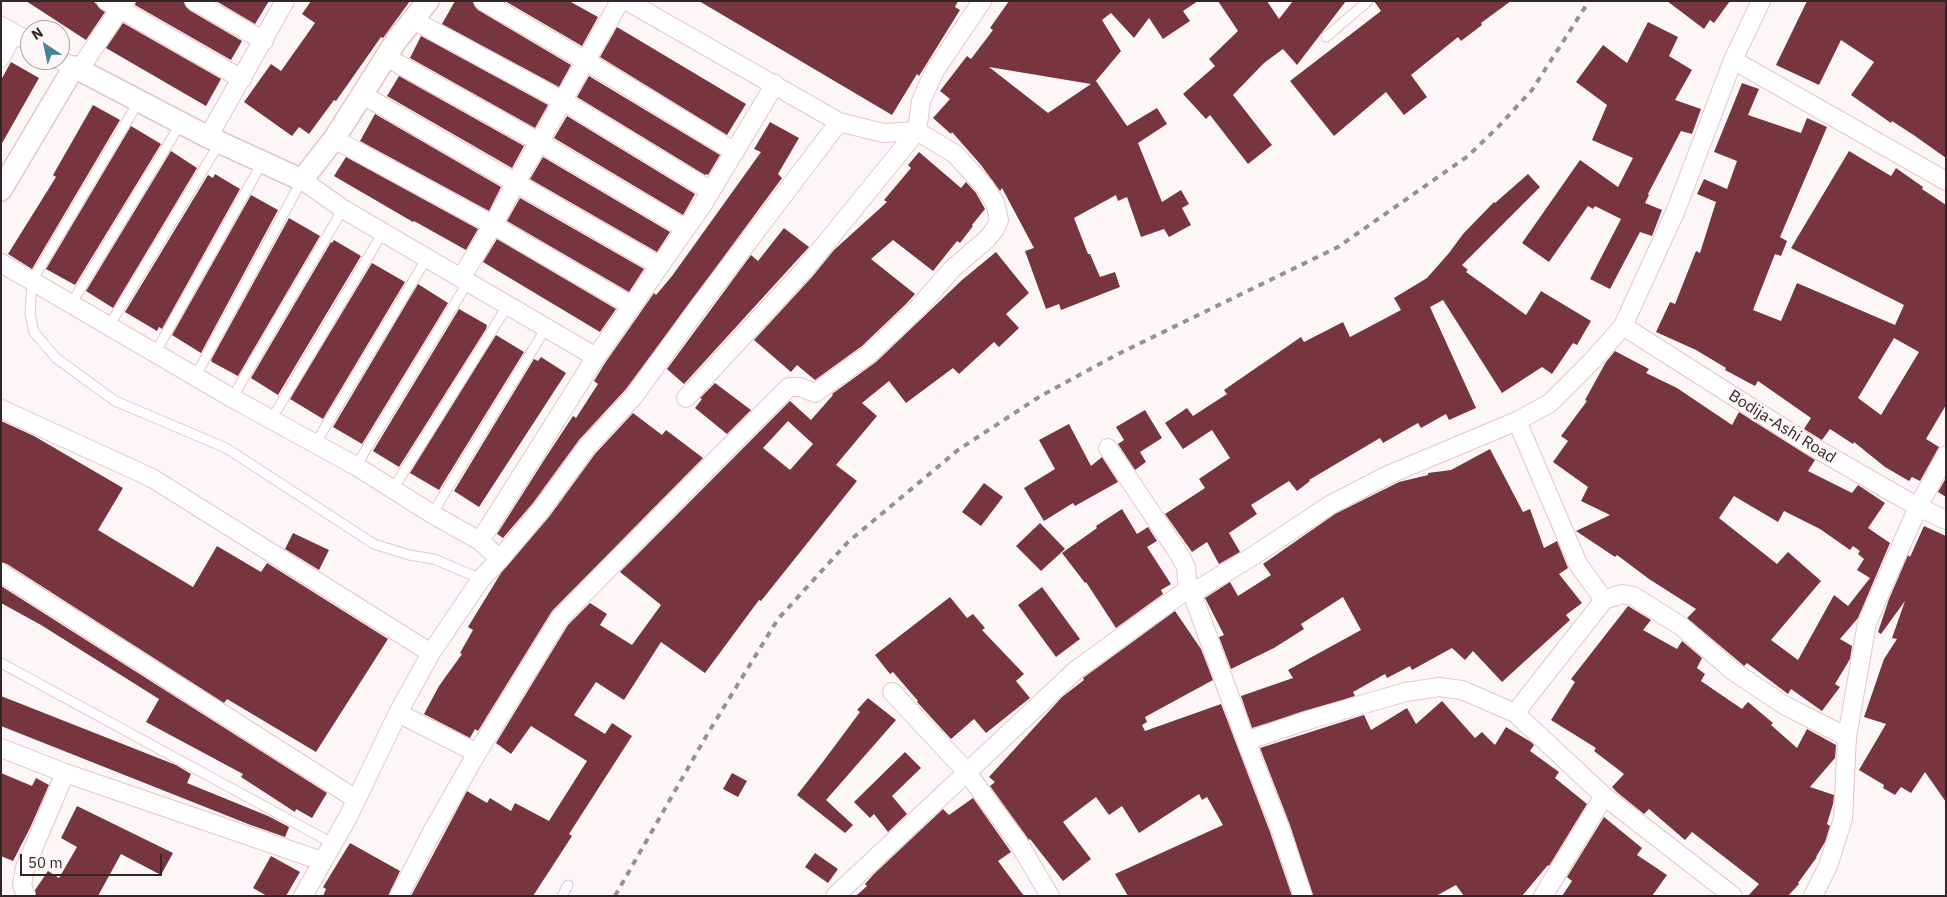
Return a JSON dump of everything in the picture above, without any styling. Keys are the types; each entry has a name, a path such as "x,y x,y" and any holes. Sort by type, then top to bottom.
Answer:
{"street":[{"path":"194,1 264,41"},
{"path":"214,140 242,79 285,1"},
{"path":"302,180 334,139 386,57 428,1"},
{"path":"483,1 735,152"},
{"path":"465,280 515,184 620,1"},
{"path":"686,398 804,270 917,132 921,101 934,72 982,1"},
{"path":"835,896 966,771 1076,670 1190,591 1347,496 1388,475 1516,421 1550,403 1594,359 1623,326 1676,210 1733,60 1760,1"},
{"path":"1,190 71,66 117,4 242,79"},
{"path":"399,896 433,830 477,754 560,618 789,388 800,387 815,393 869,354 918,308 952,269 987,239 999,220 995,203 985,188 955,154 917,132 883,133 839,122 636,4"},
{"path":"413,20 563,101 711,191"},
{"path":"1,57 8,30 20,37"},
{"path":"386,57 539,142 686,229"},
{"path":"1733,60 1946,181"},
{"path":"71,66 214,140 302,180 343,209 596,357"},
{"path":"480,541 596,357 711,191 775,84"},
{"path":"363,95 660,266"},
{"path":"303,896 348,817 398,713 431,653 481,579 540,510 588,447 634,396 697,309 839,122"},
{"path":"334,139 493,225 632,306"},
{"path":"1,263 195,377 356,466 432,514 480,541 500,559"},
{"name":"Bodija-Ashi Road","path":"1623,326 1804,442 1918,507 1946,520"},
{"path":"1,409 152,478 431,653"},
{"path":"1516,421 1578,564 1604,600"},
{"path":"1108,448 1186,566 1190,591 1304,896"},
{"path":"1813,896 1828,866 1843,819 1847,737 1867,623 1918,507 1946,456"},
{"path":"1,573 356,799"},
{"path":"1515,714 1604,600 1622,594 1633,596 1681,626 1733,671 1784,705 1847,737"},
{"path":"1246,741 1308,720 1406,692 1439,687 1462,690 1515,714 1604,796 1733,896"},
{"path":"892,692 966,771 1018,842 1050,896"},
{"path":"398,713 477,754"},
{"path":"1,748 65,773 322,860"},
{"path":"26,896 22,885 25,868 65,773"},
{"path":"1543,896 1604,796"}],"lane":[{"path":"1326,38 1368,1"},
{"path":"139,101 32,281 30,314 34,332 56,358 115,401 226,448 374,544 409,555 434,559 481,579"},
{"path":"71,304 181,123"},
{"path":"109,326 214,140"},
{"path":"155,354 262,163"},
{"path":"195,377 302,180"},
{"path":"232,398 343,209"},
{"path":"271,420 383,232"},
{"path":"315,444 427,258"},
{"path":"356,466 465,280"},
{"path":"393,489 508,306"},
{"path":"432,514 546,328"},
{"path":"1,663 332,843"},
{"path":"562,896 568,885"}],"building":[{"path":"26,1 93,1 105,12 86,40 70,30 70,20 55,20"},
{"path":"136,1 183,1 189,10 242,41 231,60 135,5"},
{"path":"216,1 269,1 255,24"},
{"path":"311,1 410,1 383,38 381,37 336,101 334,100 309,134 299,127 292,136 244,102 271,64 281,71 315,23 302,14"},
{"path":"455,1 472,1 478,10 571,65 559,87 442,24"},
{"path":"505,1 569,1 598,17 582,46"},
{"path":"699,1 958,1 955,7 960,10 892,115"},
{"path":"1009,1 1198,1 1183,11 1190,21 1163,39 1149,18 1134,38 1111,13 1102,20 1121,51 1095,82 1127,126 1157,108 1167,124 1138,143 1162,202 1181,190 1189,204 1182,208 1191,225 1169,237 1164,229 1141,237 1127,197 1118,201 1116,195 1074,218 1088,254 1090,254 1100,277 1115,272 1120,287 1061,310 1059,304 1046,309 1025,251 1034,248 1002,188 1000,191 981,165 952,132 951,134 933,118 950,99 940,91 967,56 971,59 993,30 990,28","holes":["989,67 1091,84 1048,113"]},
{"path":"1218,1 1267,1 1279,19 1293,1 1346,1 1297,65 1283,49 1264,63 1233,95 1272,145 1248,164 1210,115 1206,119 1183,94 1215,66 1209,59 1238,31"},
{"path":"1374,1 1511,1 1481,23 1482,25 1461,41 1458,37 1411,75 1427,97 1404,115 1386,92 1334,136 1290,81 1381,11"},
{"path":"1667,1 1730,1 1714,23 1710,20 1704,29"},
{"path":"1807,1 1946,1 1946,158 1851,95 1874,62 1841,40 1819,85 1776,65"},
{"path":"1648,22 1678,37 1669,56 1692,70 1675,100 1701,109 1692,134 1681,131 1648,194 1645,203 1662,210 1652,236 1640,232 1610,289 1590,279 1621,219 1595,206 1593,209 1588,206 1549,262 1522,243 1580,160 1618,187 1633,158 1592,140 1607,105 1576,82 1603,45 1627,63"},
{"path":"123,23 221,79 206,106 106,48"},
{"path":"617,27 746,104 727,135 600,57"},
{"path":"421,36 548,105 535,128 410,58"},
{"path":"11,62 20,67 20,70 25,70 39,78 1,145 1,80"},
{"path":"399,76 524,146 512,168 387,96"},
{"path":"589,76 720,155 708,175 705,175 577,97"},
{"path":"1742,83 1759,89 1748,115 1801,133 1807,118 1827,127 1780,237 1787,241 1781,256 1775,254 1753,310 1781,321 1797,283 1895,325 1904,305 1791,248 1849,151 1891,176 1896,168 1946,205 1946,405 1926,439 1939,447 1920,481 1912,477 1909,481 1885,467 1854,442 1853,444 1830,429 1822,440 1804,429 1811,418 1758,381 1755,386 1725,370 1726,368 1696,350 1656,332 1670,302 1675,304 1696,251 1700,253 1716,202 1697,194 1704,179 1727,189 1737,161 1714,152","holes":["1894,338 1919,352 1881,415 1858,398"]},
{"path":"93,105 120,120 32,269 8,254 56,177 53,175"},
{"path":"375,114 501,187 489,211 360,141"},
{"path":"567,116 695,194 683,215 554,138"},
{"path":"770,122 799,138 778,174 782,178 626,389 579,440 533,503 503,538 497,534 573,416 576,418 598,384 594,381 605,363 654,293 656,295 672,276 761,152 754,149"},
{"path":"131,126 161,144 75,285 46,269"},
{"path":"171,151 197,168 113,308 86,291"},
{"path":"919,152 961,188 966,182 976,193 985,209 960,243 957,241 933,271 893,240 871,259 915,294 862,346 815,380 797,365 791,372 754,340 834,250 887,202 884,200 911,168 908,165"},
{"path":"346,157 478,229 466,250 334,176"},
{"path":"543,157 670,232 657,252 530,179"},
{"path":"215,174 240,189 162,329 159,327 157,331 125,312 208,175 213,178"},
{"path":"1528,174 1540,187 1462,265 1468,270 1466,272 1526,315 1541,291 1591,321 1577,345 1573,343 1552,374 1542,367 1502,393 1443,300 1430,307 1476,408 1449,420 1446,414 1421,428 1418,423 1383,443 1380,438 1309,480 1297,491 1289,481 1251,505 1257,514 1229,533 1240,552 1219,564 1207,542 1192,552 1165,514 1205,488 1199,479 1230,458 1212,430 1183,449 1165,423 1187,408 1193,416 1227,394 1224,390 1301,337 1304,342 1343,322 1350,337 1401,310 1394,298 1427,278 1463,234 1494,202"},
{"path":"251,195 278,210 201,353 172,335"},
{"path":"520,198 644,269 629,292 507,221"},
{"path":"289,218 320,236 238,376 211,360"},
{"path":"784,228 809,247 684,384 667,369 751,255 758,261"},
{"path":"497,239 616,309 600,332 483,262"},
{"path":"334,240 361,256 278,395 251,378 331,242"},
{"path":"996,252 1029,293 1006,314 1019,328 999,347 994,342 959,374 953,368 906,403 889,381 862,403 877,416 836,465 857,481 761,601 759,600 705,673 661,642 624,700 596,682 574,715 605,734 612,723 632,736 569,834 572,836 533,896 411,896 467,791 487,803 490,798 511,811 515,803 549,821 587,761 531,726 511,754 496,743 568,625 590,603 607,614 600,625 632,645 661,605 620,572 790,401 811,420 832,394 876,362 962,280","holes":["788,421 813,444 790,470 763,448"]},
{"path":"372,263 405,282 323,419 290,399"},
{"path":"418,284 448,303 362,444 333,427"},
{"path":"459,309 487,325 486,329 399,467 373,451"},
{"path":"496,335 524,352 439,490 410,473"},
{"path":"1615,351 1649,369 1646,373 1677,388 1732,425 1739,412 1815,460 1808,471 1852,493 1858,485 1885,503 1868,528 1890,543 1858,618 1840,639 1852,646 1850,659 1835,684 1840,687 1822,711 1791,689 1788,694 1747,663 1744,666 1687,618 1696,609 1649,579 1617,555 1615,557 1576,531 1610,515 1581,501 1588,487 1553,462 1568,441 1561,436 1587,401 1585,400 1606,362","holes":["1734,496 1778,522 1784,511 1820,529 1850,550 1853,546 1860,551 1858,554 1864,559 1857,570 1870,578 1848,606 1834,595 1798,660 1771,640 1821,581 1788,552 1777,564 1719,518"]},
{"path":"541,357 566,373 479,507 454,491 534,359 538,361"},
{"path":"715,383 751,410 727,434 695,408 702,399 700,398"},
{"path":"1145,410 1162,438 1140,452 1146,462 1135,470 1118,444 1124,440 1116,427"},
{"path":"633,413 662,435 666,430 703,458 552,611 478,731 475,729 470,738 424,714 439,686 462,654 460,653 473,630 468,627 501,573 549,517 595,454"},
{"path":"1,421 34,436 123,488 98,530 193,587 217,546 261,572 267,563 388,639 316,752 227,699 224,703 7,564 1,562"},
{"path":"1069,424 1091,466 1102,457 1118,482 1075,506 1073,503 1044,521 1024,488 1055,469 1039,440"},
{"path":"1490,449 1523,512 1530,509 1544,548 1557,541 1568,568 1559,574 1582,603 1566,615 1570,620 1502,682 1473,651 1465,660 1452,648 1412,670 1410,666 1387,678 1385,674 1353,692 1355,696 1252,728 1241,696 1293,678 1288,670 1361,630 1343,597 1301,624 1304,629 1274,648 1231,669 1219,637 1224,635 1205,598 1230,582 1238,596 1271,575 1263,564 1335,514 1399,482 1428,475 1428,473 1451,470"},
{"path":"1946,478 1946,497 1938,492"},
{"path":"984,483 1003,497 981,526 962,512"},
{"path":"1122,509 1137,534 1148,527 1157,541 1147,547 1171,584 1161,590 1163,594 1116,628 1086,582 1062,553 1097,528 1096,526"},
{"path":"1040,523 1065,549 1041,571 1016,546"},
{"path":"1924,526 1946,536 1946,802 1925,772 1911,793 1901,787 1895,795 1883,788 1884,785 1859,770 1886,724 1864,717 1884,659 1897,639 1892,638 1905,601 1881,634 1878,632 1889,599 1908,555 1910,557"},
{"path":"293,533 329,550 319,570 285,549"},
{"path":"1,586 327,793 312,818 296,809 295,812 241,777 243,774 146,722 159,699 41,625 1,603"},
{"path":"1042,587 1080,639 1056,657 1018,605"},
{"path":"950,597 967,618 973,614 985,628 982,630 1024,674 1016,681 1030,698 986,733 974,719 951,739 893,672 890,674 875,655"},
{"path":"1628,606 1651,620 1643,630 1677,649 1682,641 1702,658 1697,668 1705,674 1701,681 1742,709 1748,702 1773,723 1771,725 1797,748 1807,729 1836,745 1835,758 1810,787 1834,795 1827,824 1830,826 1825,842 1799,884 1788,896 1748,896 1759,884 1692,832 1685,840 1649,809 1644,814 1612,787 1624,774 1594,751 1596,748 1551,720 1575,682 1571,679"},
{"path":"1175,611 1201,649 1213,680 1145,717 1147,722 1142,725 1145,731 1221,704 1270,832 1292,896 1128,896 1115,874 1223,825 1207,797 1202,800 1199,794 1139,833 1122,806 1109,815 1096,797 1063,822 1091,859 1063,881 1029,840 990,786 995,782 989,777 1062,697 1084,680 1083,678"},
{"path":"1,696 176,765 191,774 187,783 268,816 289,827 285,837 1,726"},
{"path":"868,698 896,720 826,800 853,825 845,833 797,795 860,712 857,710"},
{"path":"1442,701 1475,738 1482,732 1495,745 1506,727 1531,742 1534,745 1530,751 1559,772 1555,778 1587,804 1549,866 1522,896 1464,896 1456,885 1436,896 1313,896 1290,825 1260,748 1364,715 1371,730 1407,708 1416,724"},
{"path":"905,752 921,768 892,796 907,814 888,832 874,814 870,818 854,802"},
{"path":"1,773 32,786 36,778 49,785 13,861 1,856"},
{"path":"732,773 747,781 738,797 723,789"},
{"path":"973,798 1011,852 998,861 1024,896 856,896 867,886 865,884 874,874 943,809 949,815"},
{"path":"77,806 173,853 161,875 121,854 98,896 36,896 35,890 48,871 59,878 77,847 61,838"},
{"path":"1604,817 1642,848 1637,855 1667,875 1652,896 1562,896 1572,881 1567,877"},
{"path":"350,843 400,871 388,896 323,896 326,889 323,887"},
{"path":"815,853 838,869 828,883 805,867"},
{"path":"271,856 300,872 286,896 267,896 253,888"}],"railway":[{"path":"615,896 708,733 778,619 848,542 958,450 1039,397 1116,355 1338,247 1468,156 1532,90 1589,1"}]}
